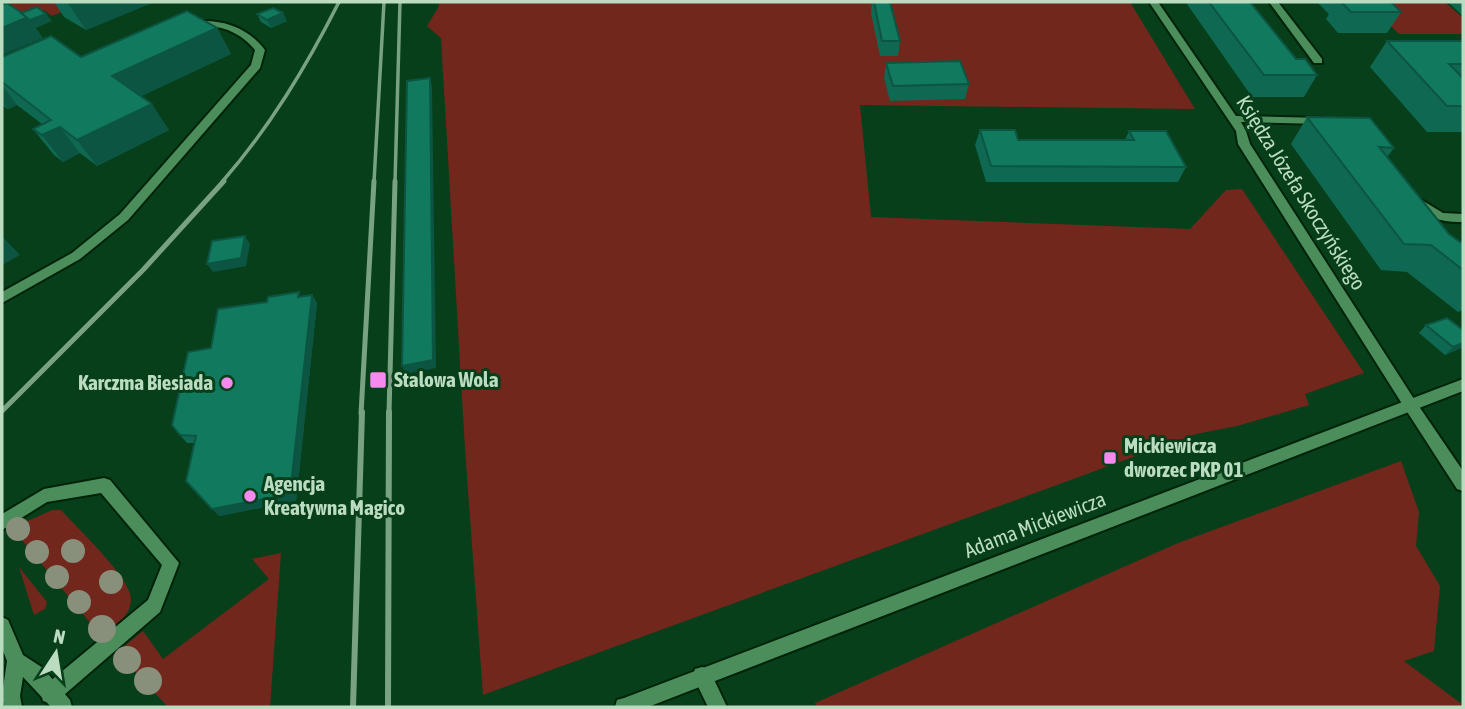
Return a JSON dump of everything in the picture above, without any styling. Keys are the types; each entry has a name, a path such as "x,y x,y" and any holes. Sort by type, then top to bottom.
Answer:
{"street":[{"name":"Księdza Józefa Skoczyńskiego","path":"1154,2 1241,131 1244,144 1463,484"},
{"path":"1273,2 1318,61"},
{"path":"2,298 76,256 124,217 256,66 260,50 255,41 233,29 207,23 193,23 182,29"},
{"path":"1233,119 1339,123"},
{"path":"1410,194 1430,213 1450,219 1463,218"},
{"name":"Adama Mickiewicza","path":"624,707 1463,385"},
{"path":"2,523 44,495 104,485 171,562 154,606 57,701 36,675 16,662"},
{"path":"2,626 16,662 11,696 13,707"},
{"path":"702,676 718,707"}],"shaded area":[{"path":"2,2 87,2 52,16 44,10 2,27"},
{"path":"438,2 1130,2 1195,109 860,105 871,217 1190,229 1226,190 1242,189 1364,373 1305,394 1309,405 1237,426 1196,434 483,695 465,449 441,38 427,26 439,6"},
{"path":"1367,2 1445,2 1463,18 1463,34 1399,34"},
{"path":"1401,461 1419,512 1416,546 1440,586 1434,651 1404,661 1463,707 817,707 815,703 1178,543"},
{"path":"52,510 61,510 113,566 129,590 131,599 128,611 101,636 12,528"},
{"path":"281,553 270,707 168,707 117,652 143,631 163,659 269,579 252,559"},
{"path":"19,567 47,602 45,609 34,615"}],"building":[{"path":"874,2 890,2 900,41 882,41"},
{"path":"1209,2 1250,2 1296,59 1305,59 1317,75 1264,75"},
{"path":"1341,2 1391,2 1401,12 1351,12"},
{"path":"7,3 28,17 2,28 2,5"},
{"path":"37,7 46,14 30,20 21,13"},
{"path":"273,8 283,13 267,20 257,14"},
{"path":"187,11 217,28 112,76 152,104 77,140 60,127 42,135 33,129 51,120 2,82 2,57 51,36 81,57"},
{"path":"1387,41 1463,41 1463,64 1449,64 1463,78 1463,106 1447,106"},
{"path":"960,61 969,84 893,86 886,63"},
{"path":"430,78 433,360 402,366 407,81"},
{"path":"1307,117 1370,118 1394,148 1379,147 1449,234 1460,242 1463,241 1463,270 1431,245 1404,244"},
{"path":"980,130 1015,130 1018,140 1134,140 1129,131 1166,131 1186,167 991,166"},
{"path":"245,236 241,258 207,264 212,241"},
{"path":"299,292 298,297 312,295 290,494 212,509 186,481 196,436 180,435 172,425 188,352 211,348 218,309 267,302 268,297"},
{"path":"1447,318 1463,330 1463,343 1453,347 1426,325"}],"railway":[{"path":"222,182 256,140 286,96 339,2"},
{"path":"374,182 384,2"},
{"path":"395,182 400,2"},
{"path":"2,411 143,270 224,181"},
{"path":"361,414 374,181"},
{"path":"389,414 395,181"},
{"path":"353,707 362,412"},
{"path":"388,707 389,412"}],"place":[{"name":"Stalowa Wola","path":"378,380"},
{"name":"Karczma Biesiada","path":"227,383"},
{"name":"Mickiewicza dworzec PKP 01","path":"1110,458"},
{"name":"Agencja Kreatywna Magico","path":"250,496"}]}
